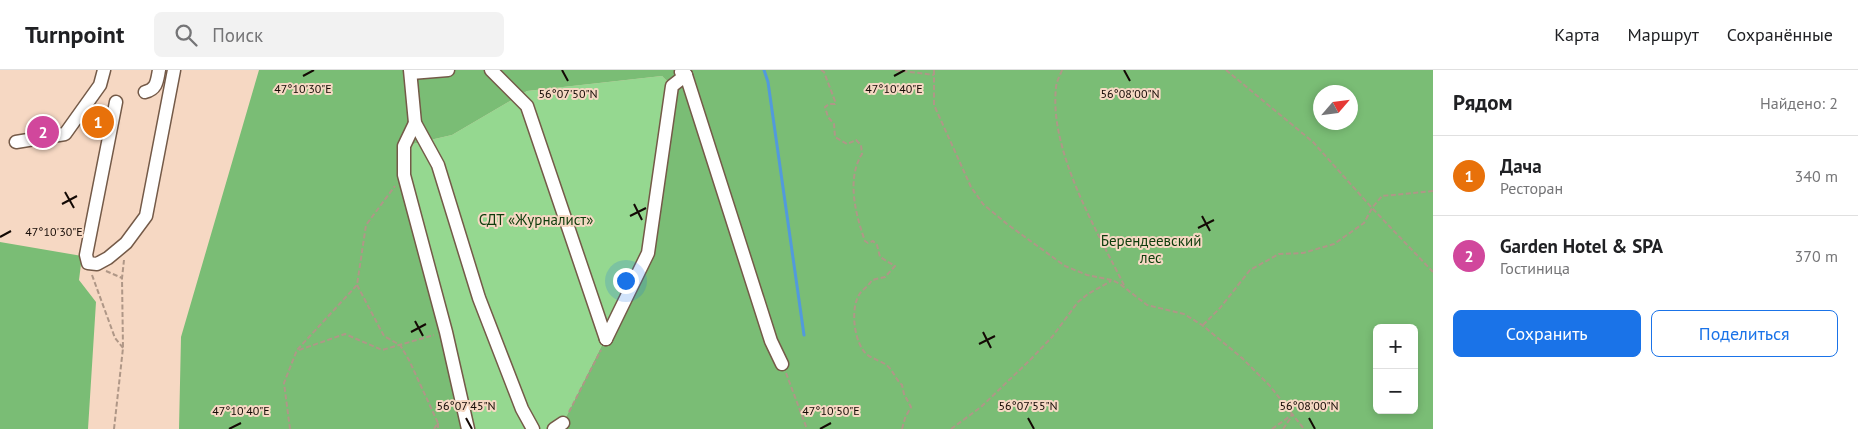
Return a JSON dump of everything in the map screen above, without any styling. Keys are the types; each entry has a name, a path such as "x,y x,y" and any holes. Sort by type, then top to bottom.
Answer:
{"lane":[{"path":"16,142 65,134 100,85 104,70"},
{"path":"145,92 152,90 156,85 159,70"},
{"path":"116,102 86,255 88,263 97,264 108,258 126,243 146,216 174,70"},
{"path":"448,70 411,72 415,123 438,165 479,298 522,409 533,429"},
{"path":"491,70 527,106 606,339"},
{"path":"606,339 648,253 672,86 682,73"},
{"path":"682,73 771,341 782,364"},
{"path":"415,123 404,146 404,175 446,332 468,429"}],"path":[{"path":"821,70 824,72 834,95 835,104 829,104 825,107 828,117 834,124 835,137 847,144 856,140 861,144 862,154 858,161 854,179 855,202 865,241 873,241 877,245 880,257 894,266 884,277 872,280 868,287 862,291 855,305 854,317 857,337 863,350 872,359 887,365 897,381 902,385 904,394 911,407 902,429"},
{"path":"895,70 934,75"},
{"path":"934,70 934,105 971,187 984,204 1007,224 1065,266 1087,275 1112,280 1147,305 1184,314 1202,325 1242,358 1270,386 1304,429"},
{"path":"1062,70 1056,87 1057,127 1076,189 1125,288"},
{"path":"1226,70 1313,142 1433,272"},
{"path":"404,175 366,225 358,285 384,336 400,345 409,360 438,424 438,429"},
{"path":"1202,325 1220,308 1250,270 1279,254 1302,253 1334,244 1364,223 1372,208 1382,196 1433,190"},
{"path":"114,429 123,348 122,278 126,243"},
{"path":"88,263 115,338 123,348"},
{"path":"105,271 122,278"},
{"path":"950,429 981,407 1030,360 1052,337 1078,302 1112,280"},
{"path":"290,429 284,383 297,350 358,285"},
{"path":"297,350 346,334 382,350 446,332"},
{"path":"558,426 606,339"},
{"path":"782,364 807,429"},
{"path":"1272,429 1293,414"},
{"path":"1283,429 1289,423 1293,414"},
{"path":"434,429 438,424"}],"green space":[{"name":"Берендеевский лес","path":"259,70 1433,70 1433,429 567,429 563,423 648,253 672,86 662,76 527,91 452,135 404,146 404,175 468,429 179,429 181,337"},
{"name":"СДТ «Журналист»","path":"662,76 672,86 648,253 563,423 567,429 468,429 404,175 404,146 452,135 527,91"},
{"path":"0,242 82,256 79,280 96,302 88,429 0,429"}],"waterway":[{"path":"764,70 768,82 804,335"}],"place":[{"name":"Дача","path":"98,122"},
{"name":"Garden Hotel & SPA","path":"43,132"}]}
